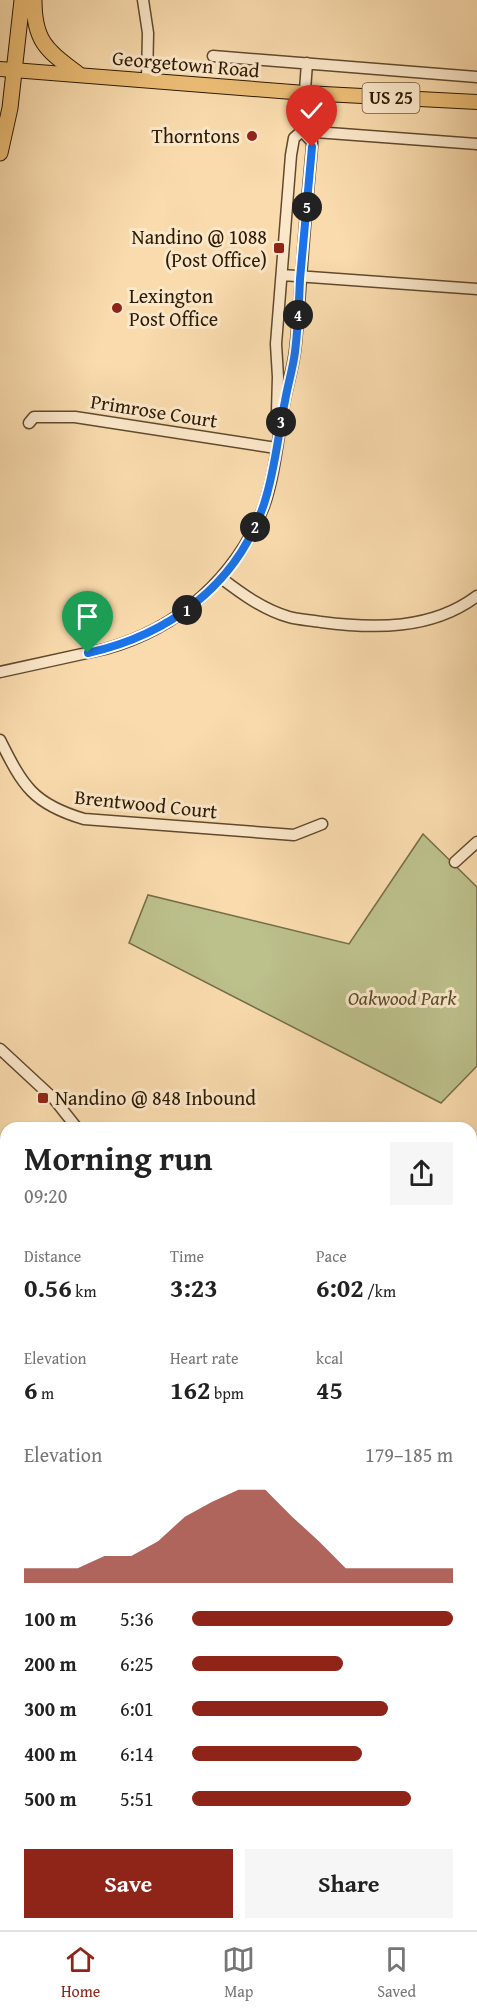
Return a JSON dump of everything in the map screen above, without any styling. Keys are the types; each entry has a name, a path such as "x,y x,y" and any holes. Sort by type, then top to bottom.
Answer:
{"highway":[{"path":"0,153 10,108 7,70 22,0"},
{"path":"34,0 34,16 38,34 48,50 78,74"}],"main road":[{"name":"Georgetown Road","path":"7,70 305,93 477,102"}],"street":[{"path":"143,0 148,38 147,80"},
{"path":"213,56 477,76"},
{"path":"281,400 276,344 291,155 294,138 302,131 307,63"},
{"path":"302,131 477,144"},
{"path":"0,672 105,649 140,638 187,610 221,578 240,553 257,521 270,483 281,400 295,352 312,147 312,142 302,131"},
{"path":"282,275 477,289"},
{"name":"Primrose Court","path":"29,423 34,417 75,417 276,448"},
{"path":"221,578 241,594 269,610 290,617 339,624 382,626 427,621 457,609 477,596"},
{"name":"Brentwood Court","path":"0,740 16,772 39,799 51,808 84,819 294,835 322,824"},
{"path":"455,862 477,842"},
{"path":"0,1049 54,1099 72,1122"}],"green space":[{"name":"Oakwood Park","path":"423,834 477,887 477,1066 441,1103 129,943 148,895 349,944"}],"place":[{"name":"Thorntons","path":"252,136"},
{"name":"Nandino @ 1088 (Post Office)","path":"279,248"},
{"name":"Lexington Post Office","path":"117,308"},
{"name":"Nandino @ 848 Inbound","path":"43,1098"}],"route":[{"path":"88,653 123,645 140,638 187,610 221,578 254,529 270,482 295,352 312,147"}]}
